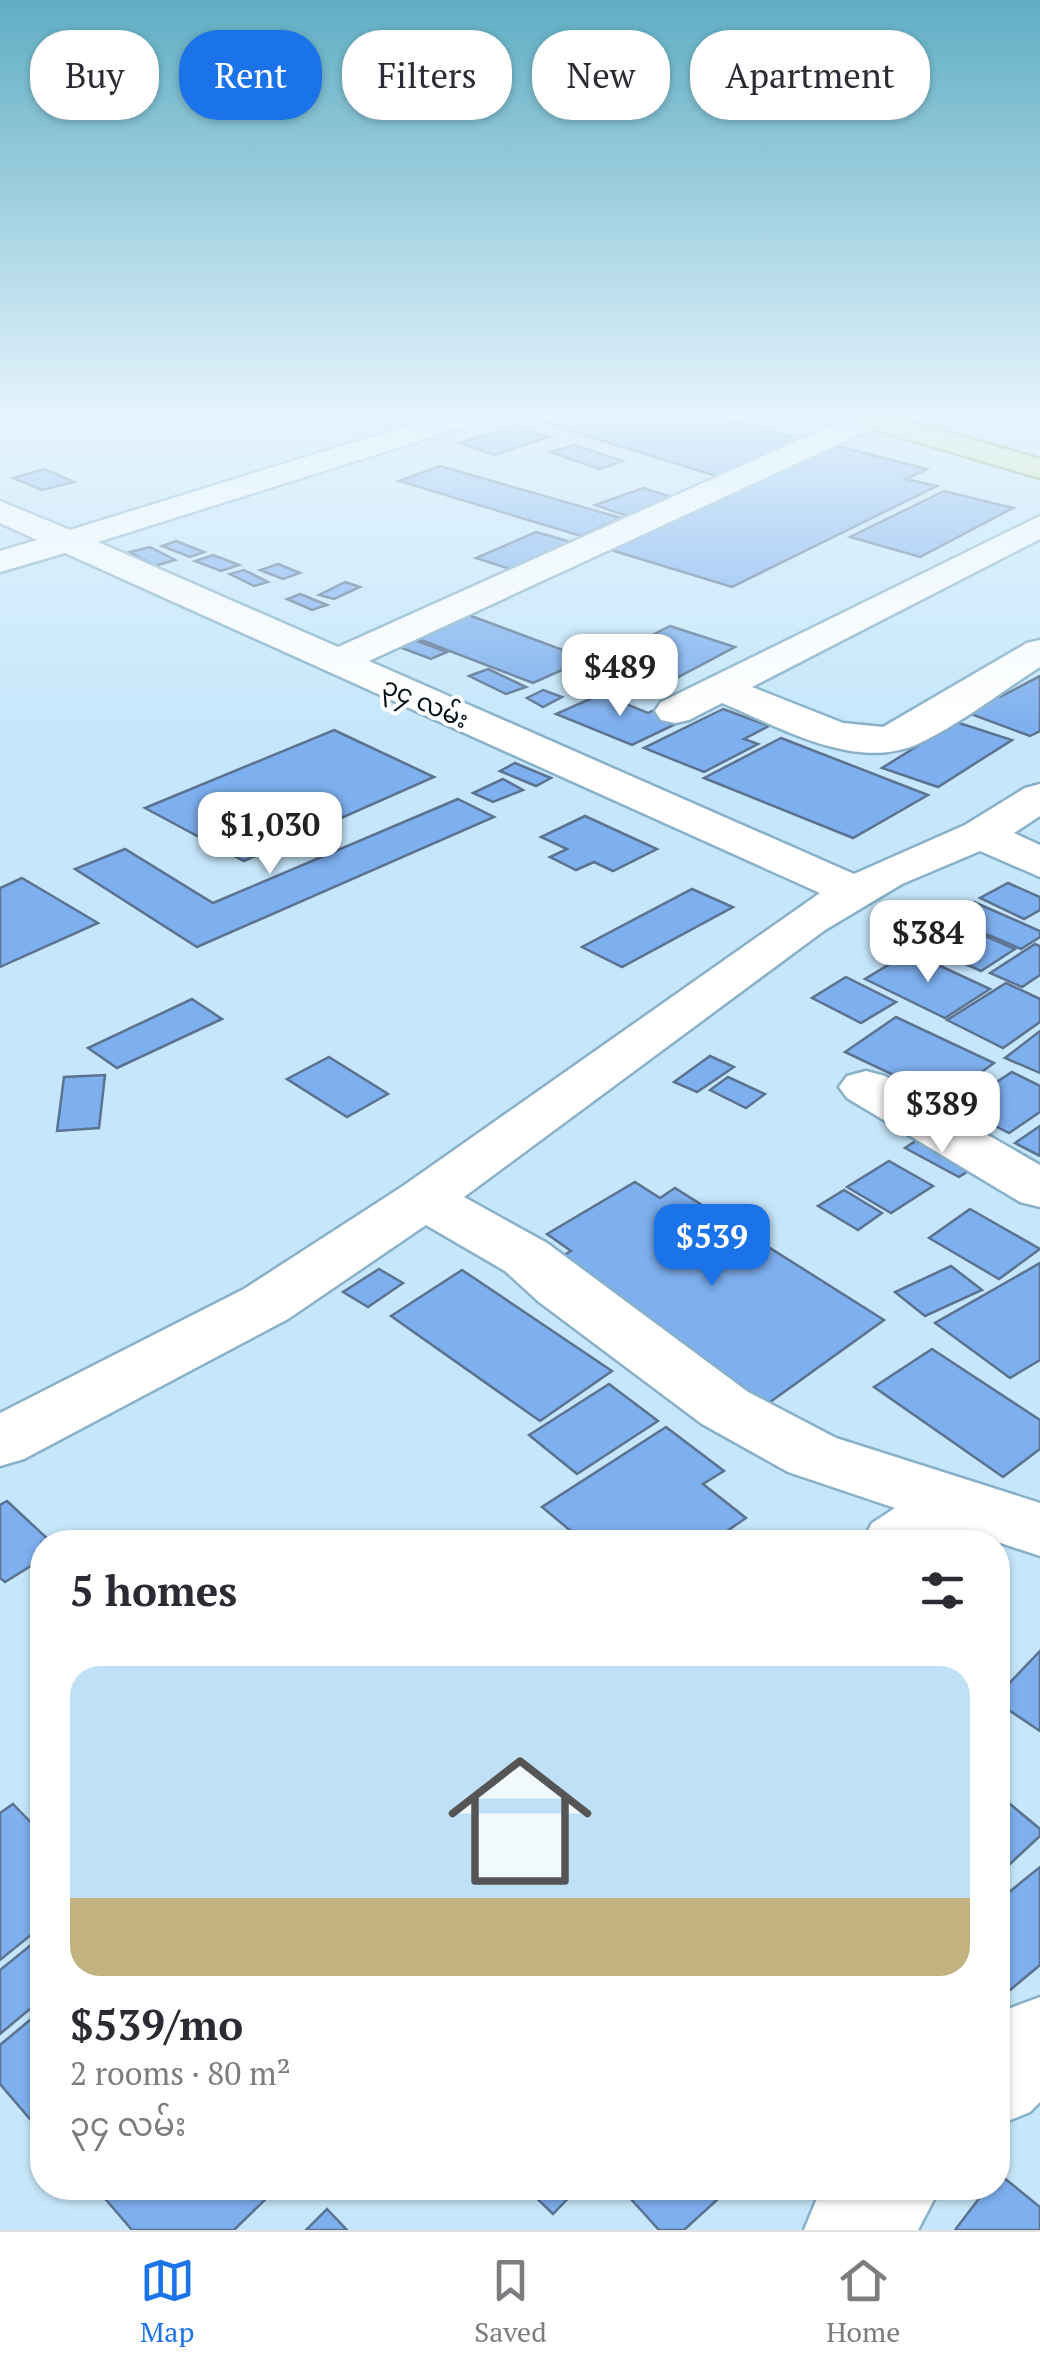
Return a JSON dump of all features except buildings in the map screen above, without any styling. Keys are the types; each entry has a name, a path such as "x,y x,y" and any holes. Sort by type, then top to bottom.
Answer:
{"street":[{"name":"၃၄ လမ်း","path":"22,521 854,891"},
{"path":"0,562 131,521"},
{"path":"336,662 642,521"},
{"path":"675,711 1040,526"},
{"path":"985,554 1040,570"},
{"path":"722,689 850,738 887,741 905,734 1040,651"},
{"path":"0,1442 266,1304 424,1199 573,1087 854,891 981,834 1040,798"},
{"path":"981,834 1040,863"},
{"path":"866,1087 1040,1189"},
{"path":"424,1199 526,1257 561,1288 724,1408 812,1455 1040,1530"},
{"path":"913,1530 956,1500"},
{"path":"1010,2069 1040,2039"},
{"path":"852,2230 881,2200"}]}
